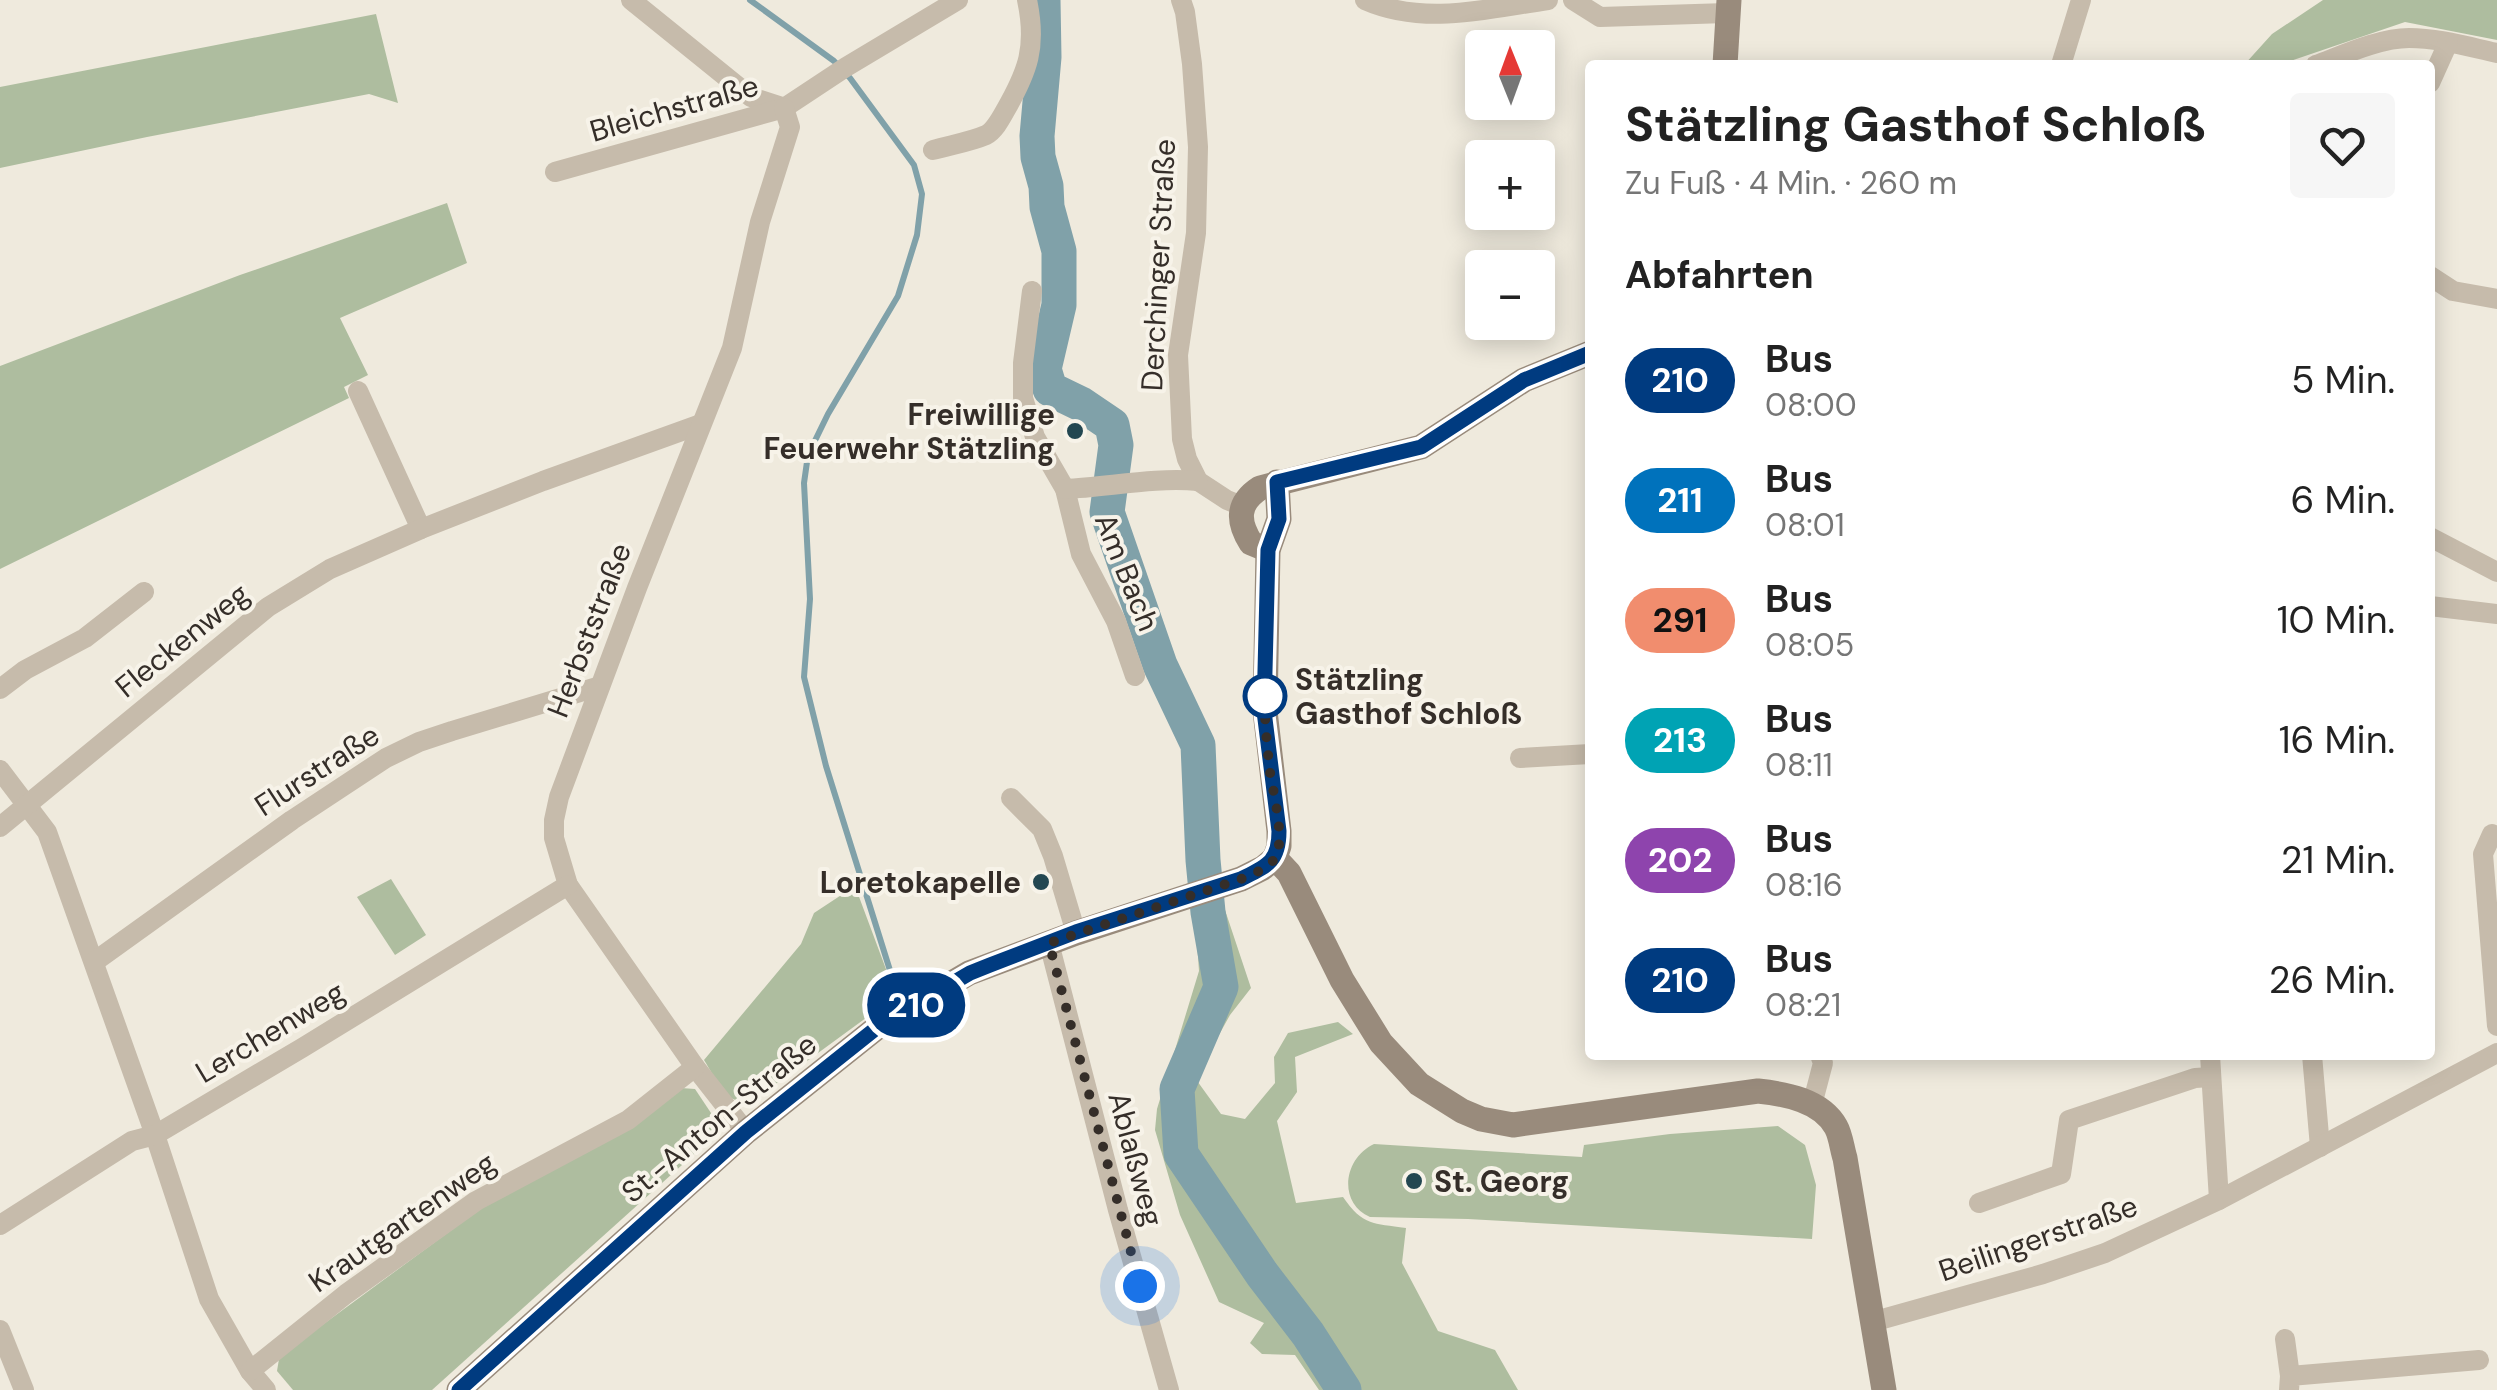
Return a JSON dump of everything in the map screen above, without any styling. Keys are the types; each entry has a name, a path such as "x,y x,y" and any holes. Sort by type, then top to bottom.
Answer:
{"street":[{"path":"631,0 751,97 784,108"},
{"path":"933,150 990,134 1001,118 1030,60 1032,39 1027,0"},
{"name":"Derchinger Straße","path":"1181,0 1192,64 1198,164 1196,233 1179,348 1180,397 1182,439 1198,481"},
{"path":"1365,0 1386,9 1421,15 1548,0"},
{"path":"1573,0 1600,17 1728,6 1724,60"},
{"path":"2062,60 2081,0"},
{"name":"Bleichstraße","path":"555,172 784,108 944,4"},
{"path":"2330,60 2407,38 2497,53"},
{"path":"2435,73 2448,43"},
{"name":"Herbststraße","path":"746,1132 568,885 554,838 554,820 558,797 732,348 760,222 790,127 784,108"},
{"path":"2435,279 2452,291 2497,298"},
{"name":"Am Bach","path":"1032,290 1022,363 1024,398 1035,437 1065,489 1082,554 1116,621 1135,676"},
{"path":"1268,550 1251,543 1240,521 1242,506 1260,488 1421,447 1524,380 1585,355"},
{"path":"358,390 422,529"},
{"name":"Fleckenweg","path":"0,827 268,607 330,568 543,481 701,424"},
{"name":"Am Bach","path":"1065,489 1176,479 1198,481"},
{"path":"1198,481 1242,506"},
{"path":"1277,482 1279,519 1268,550 1264,711 1279,831 1275,858 1289,873 1342,980 1381,1042 1419,1084 1462,1112 1513,1124 1758,1091 1784,1094 1812,1105 1836,1128 1845,1158 1884,1390"},
{"path":"2435,540 2497,572"},
{"path":"0,688 85,638 144,592"},
{"path":"2435,607 2497,614"},
{"name":"Flurstraße","path":"94,962 386,758 419,742 600,686"},
{"path":"1520,758 1585,754"},
{"path":"0,770 47,832 155,1134 208,1299 250,1372 266,1390"},
{"path":"1012,798 1042,829 1076,932"},
{"path":"2492,834 2483,854 2497,1026"},
{"name":"St.-Anton-Straße","path":"460,1390 746,1132 879,1026 970,973 1076,932 1241,879 1275,858"},
{"name":"Lerchenweg","path":"0,1225 132,1141 155,1134 290,1055 568,885"},
{"name":"Ablaßweg","path":"1049,943 1169,1390"},
{"name":"Beilingerstraße","path":"1872,1322 2105,1253 2219,1200 2497,1053"},
{"path":"1812,1105 1822,1060"},
{"path":"2210,1060 2219,1200"},
{"path":"2312,1060 2320,1147"},
{"name":"Krautgartenweg","path":"250,1372 346,1294 476,1201 628,1120 696,1067"},
{"name":"Beilingerstraße","path":"1980,1203 2061,1174 2069,1120 2195,1078 2212,1077"},
{"path":"0,1330 5,1358 24,1390"},
{"path":"2286,1340 2290,1383 2391,1380 2479,1360"}],"green space":[{"path":"2323,0 2497,0 2497,40 2405,22 2294,60 2249,60 2272,34"},
{"path":"376,14 398,103 369,94 0,168 0,87"},
{"path":"447,203 467,263 340,318 368,375 344,387 349,398 0,569 0,366 240,275"},
{"path":"391,879 426,935 395,955 357,897"},
{"path":"855,886 896,996 755,1099 729,1097 704,1060 801,944 814,913"},
{"path":"1223,904 1251,988 1230,1015 1195,1078 1221,1114 1245,1119 1275,1083 1274,1057 1288,1033 1338,1022 1353,1034 1295,1057 1297,1092 1277,1121 1296,1203 1343,1197 1370,1221 1406,1228 1402,1263 1438,1331 1495,1350 1518,1390 1319,1390 1295,1355 1262,1354 1250,1343 1264,1323 1219,1302 1180,1215 1155,1130 1157,1109 1199,971 1195,914"},
{"path":"681,1088 695,1089 717,1122 712,1138 432,1390 293,1390 277,1371 279,1359 291,1348 499,1195"},
{"path":"1778,1126 1805,1145 1816,1185 1812,1239 1370,1217 1359,1210 1349,1191 1348,1180 1356,1159 1374,1144 1582,1157 1584,1145"}],"waterway":[{"path":"750,0 834,61 850,78 914,165 922,194 917,235 898,296 828,414 808,455 804,483 810,599 804,677 826,766 893,980"},
{"path":"1043,0 1038,157 1059,251 1059,305 1044,369 1050,389 1112,425 1116,445 1107,512 1160,665 1198,745 1203,860 1221,987 1177,1089 1181,1154 1344,1390"}],"bus line":[{"name":"210","path":"459,1390 746,1132 879,1026 970,973 1076,932 1241,879 1275,858 1279,831 1264,711 1268,550 1279,519 1277,482 1421,447 1524,380 1585,355"}],"place":[{"name":"Freiwillige Feuerwehr Stätzling","path":"1075,431"},
{"name":"Stätzling Gasthof Schloß","path":"1265,696"},
{"name":"Loretokapelle","path":"1041,882"},
{"name":"St. Georg","path":"1414,1181"}],"route":[{"path":"1140,1286 1049,943 1241,879 1275,858 1279,831 1265,692 1265,696"}]}
